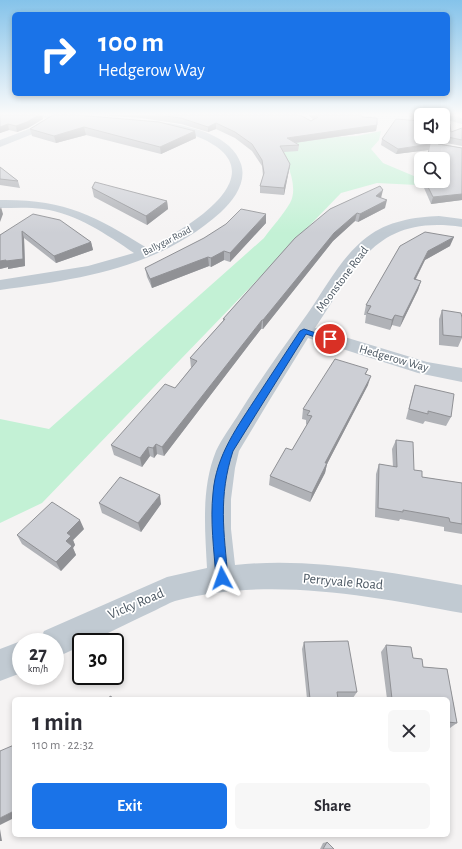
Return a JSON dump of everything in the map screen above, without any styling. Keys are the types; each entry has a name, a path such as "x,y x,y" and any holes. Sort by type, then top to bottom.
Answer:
{"street":[{"name":"Ballygar Road","path":"0,285 64,275 120,262 176,239 200,223 229,197 234,186 237,167 231,155"},
{"path":"0,204 34,204 64,209 97,224 145,253"},
{"name":"Moonstone Road","path":"222,578 218,522 218,492 222,469 228,451 239,431 304,331 346,271 372,241 387,232 413,223 439,220 462,223"},
{"name":"Hedgerow Way","path":"304,331 396,360 425,368 462,375"},
{"name":"Perryvale Road","path":"222,578 278,577 348,580 462,599"},
{"name":"Vicky Road","path":"64,638 122,609 173,589 222,578"},
{"path":"0,665 12,660"}],"green space":[{"path":"283,155 376,155 383,163 414,176 414,185 377,183 341,193 42,503 0,523 0,419 49,429 264,238 290,203 293,196 290,171"}],"building":[{"path":"259,155 285,155 290,164 284,188 260,186 264,173 262,160"},
{"path":"450,155 462,155 462,194 433,197 428,188 450,188"},
{"path":"0,167 18,181 0,179"},
{"path":"95,182 167,201 146,216 92,188"},
{"path":"380,186 383,190 376,196 387,200 360,214 357,213 334,233 262,320 162,447 156,444 153,448 148,447 140,458 111,445 165,384 175,388 197,361 190,358 295,238 330,209"},
{"path":"241,209 266,214 230,253 224,251 211,258 208,257 150,279 145,268 204,238 226,224"},
{"path":"33,214 60,220 91,242 54,256 22,231 23,259 0,261 0,235"},
{"path":"425,232 454,237 428,251 414,279 421,281 403,317 395,315 392,320 367,313 371,306 366,305 400,246"},
{"path":"442,310 461,313 462,337 443,335"},
{"path":"335,359 368,369 365,374 371,376 325,463 327,463 312,493 270,476 286,448 292,450 312,416 307,415 310,411 303,409"},
{"path":"415,385 454,394 451,417 428,411 428,414 409,409"},
{"path":"396,440 413,442 414,470 422,471 422,477 462,483 462,524 450,522 449,518 403,510 403,512 378,508 379,464 397,467"},
{"path":"120,477 160,495 138,523 99,503"},
{"path":"52,502 80,520 67,533 71,536 66,541 72,546 56,562 17,535"},
{"path":"348,641 357,692 337,692 338,697 310,697 304,642"},
{"path":"386,645 411,647 413,658 422,659 423,667 447,669 457,723 450,722 450,697 392,697"},
{"path":"12,746 12,812 0,818 0,751"},
{"path":"327,842 334,849 323,849"}],"route":[{"path":"222,578 218,522 218,492 222,469 228,451 268,385 304,331 330,339"}]}
